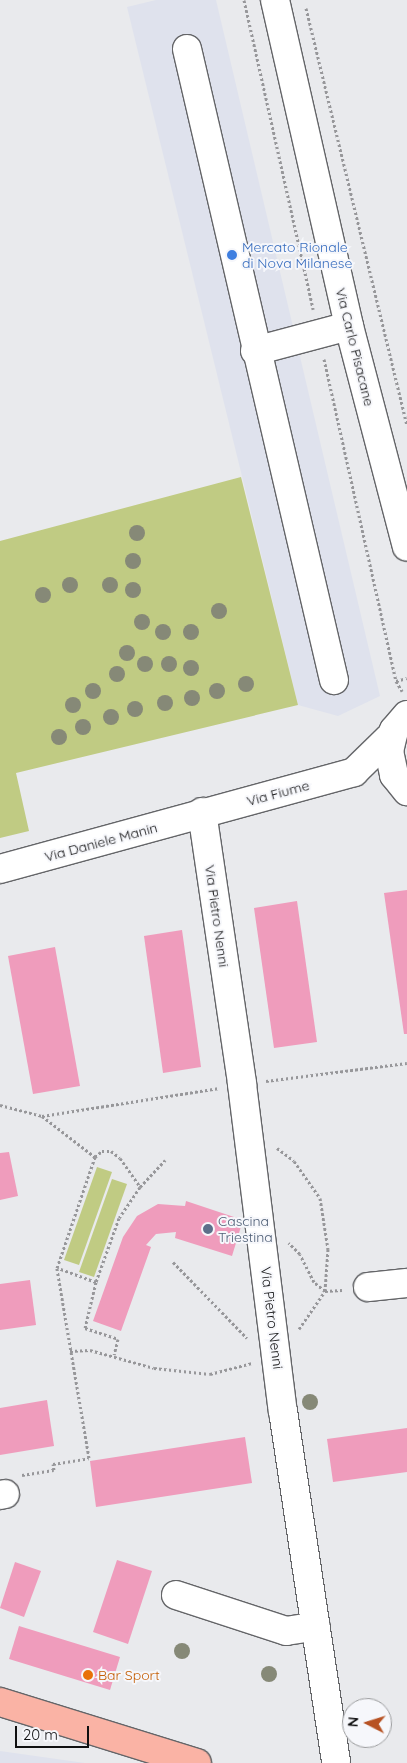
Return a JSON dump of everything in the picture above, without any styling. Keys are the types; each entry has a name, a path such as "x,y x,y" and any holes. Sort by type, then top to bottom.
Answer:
{"main road":[{"path":"0,1702 197,1763"}],"street":[{"name":"Via Carlo Pisacane","path":"275,0 349,326 407,547"},
{"path":"187,49 255,351 334,680"},
{"path":"255,351 349,326"},
{"path":"400,724 354,772 407,791"},
{"path":"400,724 388,751 390,764 397,780 407,791"},
{"name":"Via Fiume","path":"202,812 354,772"},
{"name":"Via Daniele Manin","path":"0,869 202,812"},
{"name":"Via Pietro Nenni","path":"202,812 261,1234 271,1353 283,1411 336,1763"},
{"path":"368,1288 407,1283"},
{"path":"176,1594 286,1631 316,1626"}],"path":[{"path":"304,0 407,425"},
{"path":"396,681 407,678"},
{"path":"0,1105 42,1116 95,1156"},
{"path":"70,1351 90,1350 114,1355 154,1368 210,1374 247,1366 271,1353 306,1323 325,1291 328,1249 320,1198 294,1161 259,1135 248,1135"},
{"path":"9,1488 54,1470 53,1464 89,1458 57,1268 95,1156 102,1151 111,1151 120,1158 140,1187"},
{"path":"114,1355 118,1339 85,1328 96,1282 119,1218 140,1187 165,1160"},
{"path":"261,1234 272,1232 288,1242 300,1254 314,1282 325,1291 368,1288"},
{"path":"173,1262 271,1353"},
{"path":"57,1268 96,1282"}],"shaded area":[{"name":"Mercato Rionale di Nova Milanese","path":"156,0 216,0 380,696 338,716 298,705 127,7"},
{"path":"0,1751 85,1763 0,1763"}],"green space":[{"path":"241,477 298,705 16,773 29,831 0,838 0,541"},
{"path":"97,1167 112,1172 79,1265 64,1260"},
{"path":"112,1179 127,1184 94,1277 79,1272"}],"building":[{"path":"407,890 407,1034 404,1034 384,893"},
{"path":"297,901 317,1042 274,1048 254,908"},
{"path":"182,930 201,1067 163,1073 144,936"},
{"path":"55,947 80,1086 33,1094 8,956"},
{"path":"9,1152 18,1196 0,1200 0,1153"},
{"path":"186,1201 243,1220 232,1256 175,1238 176,1232 156,1234 146,1245 151,1247 121,1331 93,1321 123,1237 137,1216 158,1204 185,1206"},
{"path":"30,1280 36,1325 0,1330 0,1284"},
{"path":"47,1400 54,1446 0,1455 0,1408"},
{"path":"407,1428 407,1472 333,1482 327,1439"},
{"path":"245,1437 252,1483 96,1507 90,1461"},
{"path":"117,1560 152,1571 128,1644 93,1632"},
{"path":"15,1562 41,1571 24,1617 0,1608"},
{"path":"19,1626 120,1657 110,1690 9,1659"}],"place":[{"name":"Mercato Rionale di Nova Milanese","path":"232,255"},
{"name":"Cascina Triestina","path":"208,1229"},
{"name":"Bar Sport","path":"88,1675"}]}
